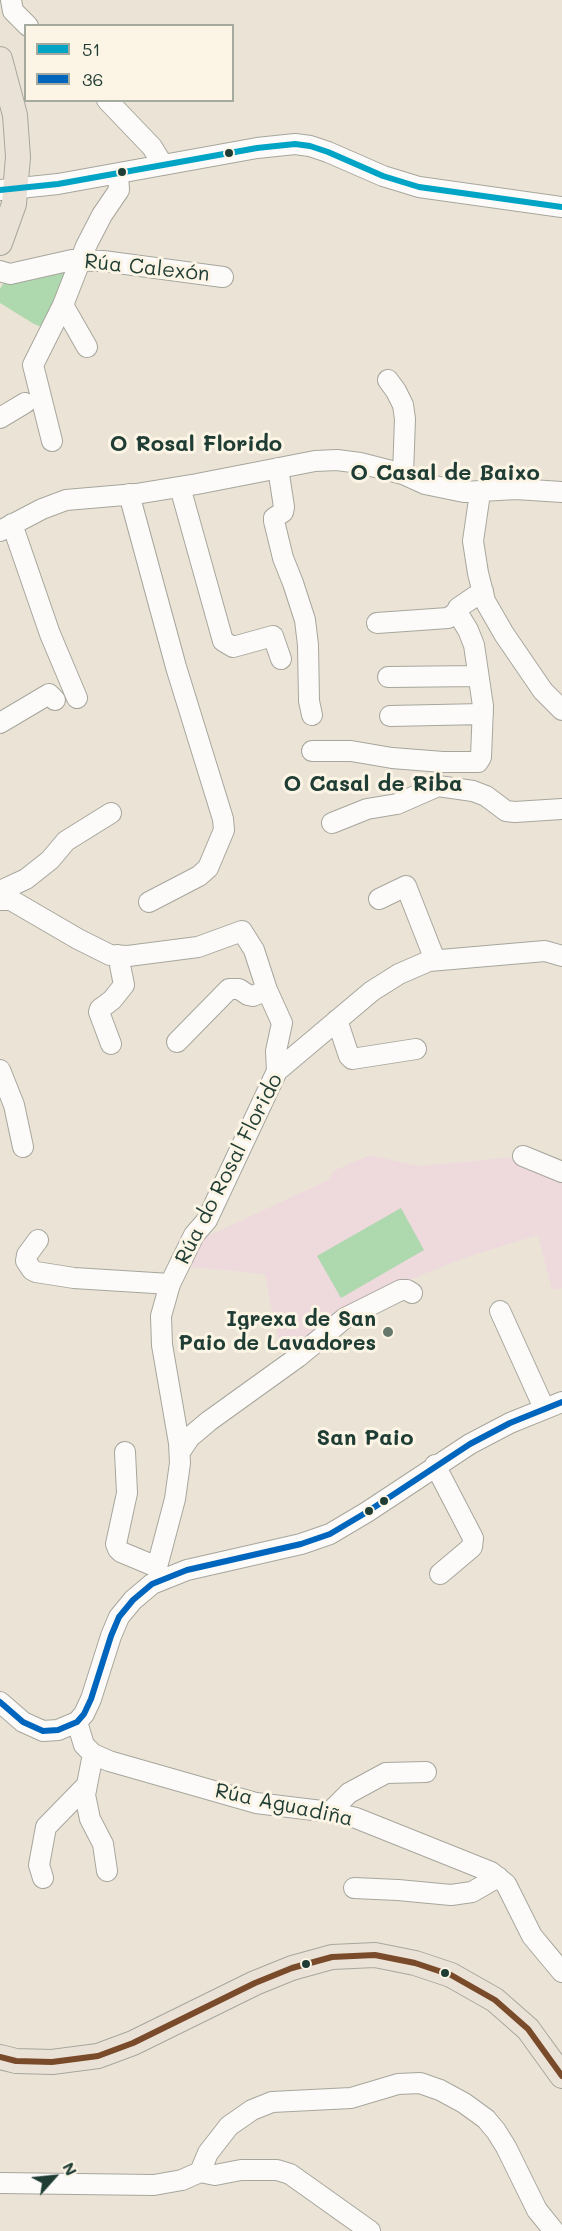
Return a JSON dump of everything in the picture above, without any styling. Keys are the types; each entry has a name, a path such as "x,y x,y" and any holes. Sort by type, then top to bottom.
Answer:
{"main road":[{"path":"0,59 15,115 18,157 8,189 11,217 0,243"},
{"path":"0,2057 16,2061 52,2062 98,2056 133,2043 255,1983 292,1968 332,1957 375,1956 415,1963 451,1975 488,1995 528,2029 562,2076"}],"street":[{"path":"11,0 13,11 26,24"},
{"path":"109,102 152,147 163,165"},
{"path":"8,189 58,184 257,148 295,144 328,152 384,176 418,187 562,207"},
{"path":"52,441 33,365 63,305 80,261 102,216 119,190 118,174"},
{"name":"Rúa Calexón","path":"0,271 10,274 72,260 103,261 223,277"},
{"path":"63,305 87,347"},
{"path":"388,380 396,391 405,418 403,474"},
{"path":"0,418 25,403"},
{"path":"77,698 6,527 42,509 66,500 180,487 315,461 337,460 360,463 403,474 425,484 464,492 516,489 562,492"},
{"path":"278,468 284,507 283,512 274,518 274,521 283,558 305,620 309,645 309,701 312,715"},
{"path":"180,487 223,641 233,647 273,636 281,659"},
{"path":"480,492 473,542 485,601 504,634 543,691 562,710"},
{"path":"129,494 176,667 223,819 224,830 208,868 198,876 149,902"},
{"path":"377,623 448,618 483,591"},
{"path":"312,751 351,751 392,758 478,762 481,757 483,714 474,645 457,612"},
{"path":"388,677 478,676"},
{"path":"0,723 49,694 54,700"},
{"path":"390,716 483,714"},
{"path":"332,823 367,808 397,804 438,786 480,794 506,811 562,809"},
{"path":"0,891 26,879 50,860 66,842 111,813"},
{"path":"379,899 405,886 435,960"},
{"path":"0,900 11,900 110,955 198,947 242,931 254,950 267,990 282,1023 276,1051 277,1071"},
{"name":"Rúa do Rosal Florido","path":"158,1573 175,1499 180,1463 162,1345 161,1316 170,1284 194,1235 207,1220 277,1071 372,991 399,974 435,960 545,951 562,956"},
{"path":"111,1044 99,1012 124,985 118,955"},
{"path":"177,1042 229,988 253,996 267,990"},
{"path":"338,1020 349,1056 352,1059 416,1049"},
{"path":"0,1070 14,1105 22,1133 23,1147"},
{"path":"523,1156 562,1172"},
{"path":"38,1240 27,1255 26,1261 36,1272 75,1278 170,1284"},
{"path":"180,1452 190,1437 209,1420 298,1357 345,1318 401,1290 412,1293"},
{"path":"125,1452 127,1493 116,1544 121,1552 158,1573 187,1570 300,1544 330,1534 367,1512 435,1465 490,1433 553,1405 500,1311"},
{"path":"435,1465 473,1538 472,1547 440,1574"},
{"path":"1,1704 23,1722 43,1731 58,1730 77,1722 84,1714 91,1699 119,1617 158,1573"},
{"path":"77,1722 84,1745 93,1754 85,1795 90,1819 101,1839 107,1871"},
{"name":"Rúa Aguadiña","path":"93,1754 256,1803 330,1812 356,1818 491,1872 506,1884 532,1936 562,1972"},
{"path":"330,1812 349,1792 386,1773 426,1772"},
{"path":"43,1878 39,1865 46,1827 86,1786"},
{"path":"354,1888 451,1895 472,1892 498,1877"},
{"path":"200,2172 207,2153 229,2126 252,2110 272,2102 351,2098 398,2084 420,2083 440,2090 464,2103 486,2119 506,2147 537,2210 554,2231"},
{"path":"0,2183 154,2185 182,2180 200,2172 215,2175 241,2170 277,2170 290,2174 370,2231"}],"shaded area":[{"path":"370,1155 417,1166 516,1157 555,1175 562,1182 562,1288 552,1290 538,1235 461,1259 414,1278 343,1312 285,1360 274,1322 265,1274 188,1267 206,1237 328,1180 333,1171"}],"green space":[{"path":"70,267 46,329 0,303 0,289 6,279"},
{"path":"401,1208 424,1250 341,1298 317,1256"}],"transit line":[{"name":"51","path":"0,190 58,184 257,148 295,144 328,152 383,176 419,187 562,207"},
{"name":"36","path":"0,1702 23,1722 43,1731 58,1730 77,1722 84,1714 91,1699 119,1617 133,1600 152,1584 187,1570 301,1544 330,1534 470,1444 510,1423 562,1402"},
{"path":"0,2057 16,2061 52,2062 98,2056 133,2043 255,1983 292,1968 332,1957 375,1955 415,1963 451,1975 495,2000 528,2029 562,2076"}],"place":[{"name":"Igrexa de San Paio de Lavadores","path":"388,1332"}],"district":[{"name":"O Rosal Florido","path":"196,444"},
{"name":"O Casal de Baixo","path":"445,473"},
{"name":"O Casal de Riba","path":"373,784"},
{"name":"San Paio","path":"365,1438"}]}
